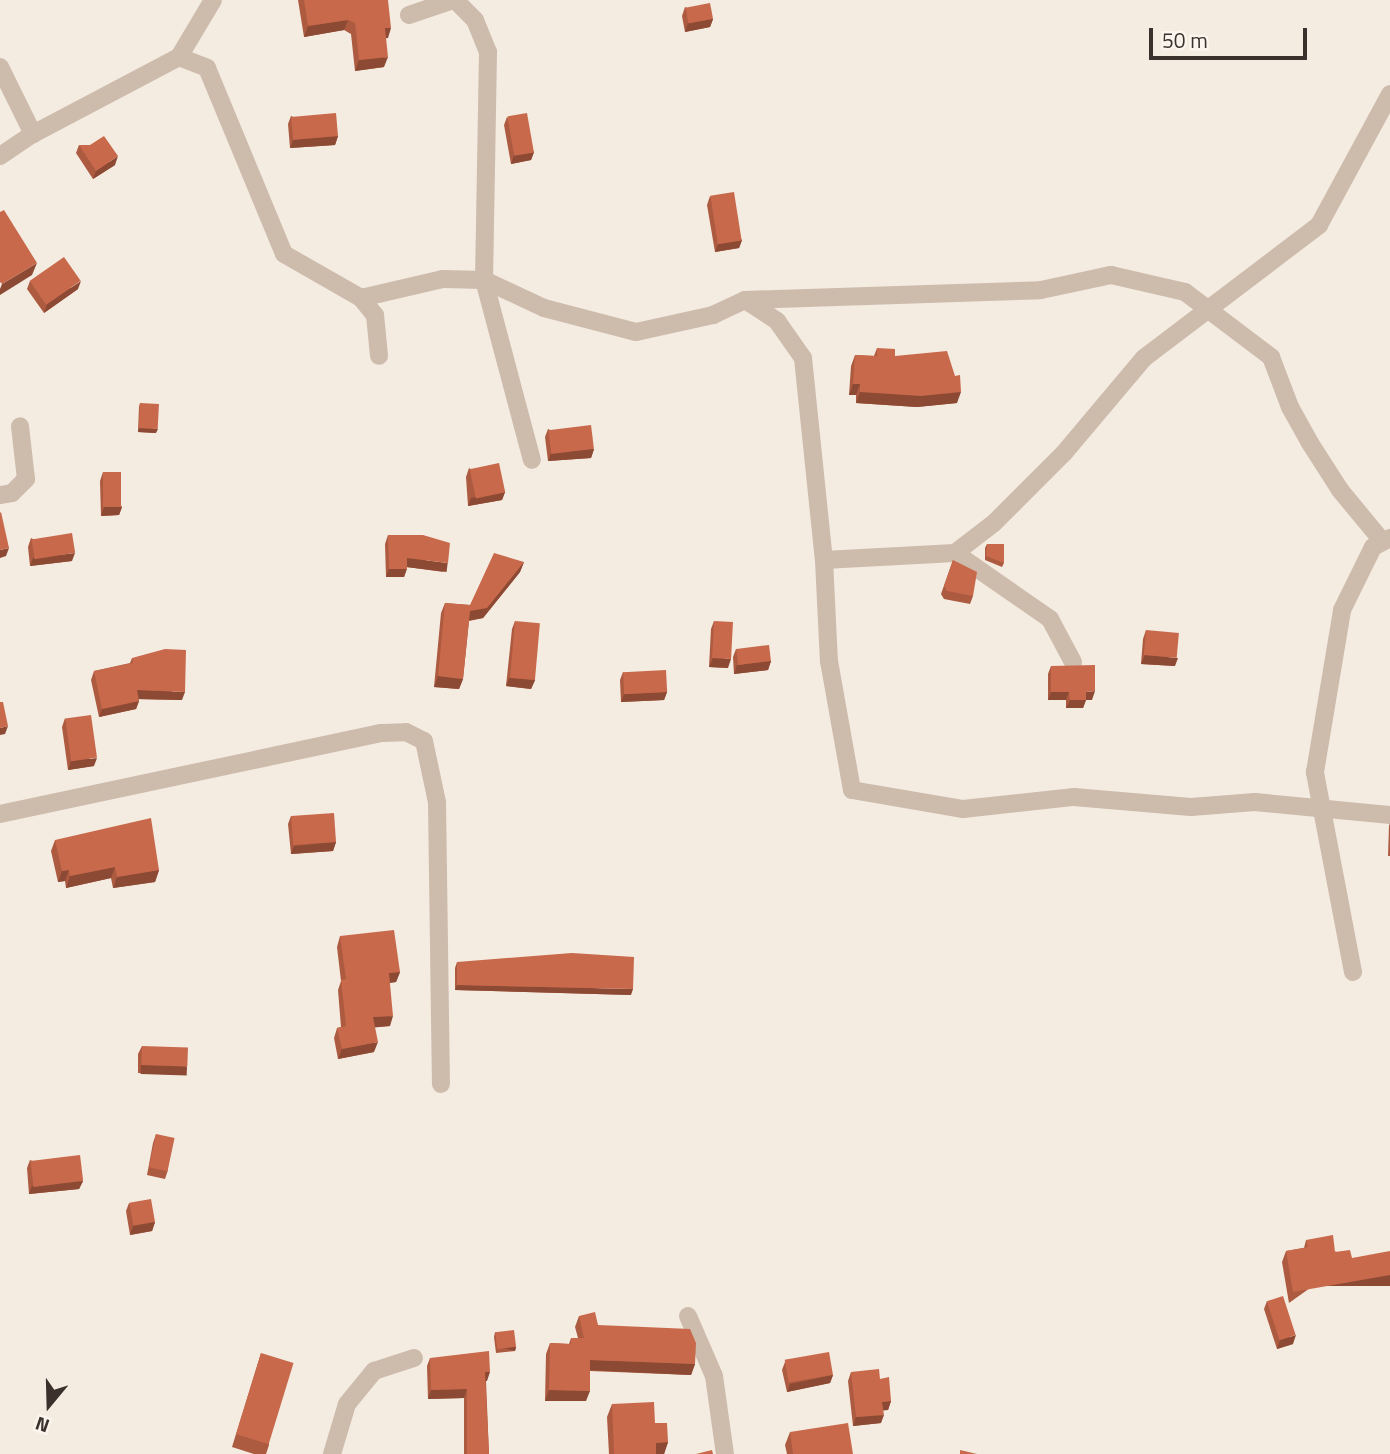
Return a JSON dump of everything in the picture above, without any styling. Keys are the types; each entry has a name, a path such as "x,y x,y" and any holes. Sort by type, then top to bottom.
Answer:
{"street":[{"path":"0,156 33,134 179,57 213,0"},
{"path":"409,15 454,0 475,20 488,52 484,280 532,460"},
{"path":"179,57 207,68 284,254 361,298 375,315 379,356"},
{"path":"0,67 33,134"},
{"path":"824,559 955,553 994,523 1064,453 1144,358 1320,225 1390,94"},
{"path":"361,298 443,279 484,280 544,309 636,332 713,315 745,300 1041,290 1111,275 1185,292 1271,357 1290,407 1310,443 1340,489 1387,540 1373,547 1342,610 1318,737 1315,772 1353,972"},
{"path":"745,300 777,320 803,358 824,559 829,661 852,790 963,809 1074,797 1191,807 1255,802 1390,814"},
{"path":"0,495 12,493 26,479 20,426"},
{"path":"955,553 1050,619 1073,663"},
{"path":"0,814 382,733 406,732 424,741 436,802 441,1084"},
{"path":"688,1316 714,1376 725,1454"},
{"path":"332,1454 347,1404 374,1371 414,1358"}],"building":[{"path":"304,0 388,0 391,28 385,28 388,57 359,60 355,23 348,20 308,26"},
{"path":"710,3 713,19 689,23 685,8"},
{"path":"336,113 338,136 293,140 291,117"},
{"path":"527,113 534,152 514,156 507,116"},
{"path":"104,136 118,156 96,171 79,145 90,145"},
{"path":"734,192 742,240 718,244 710,196"},
{"path":"4,210 37,263 2,284 0,212"},
{"path":"64,257 81,281 46,305 30,281"},
{"path":"877,348 895,349 895,356 947,351 955,376 960,375 961,392 921,396 860,392 860,384 853,384 855,355 877,356"},
{"path":"140,403 159,404 158,429 139,428"},
{"path":"591,425 594,449 551,454 548,430"},
{"path":"499,463 505,492 476,499 470,469"},
{"path":"103,472 121,472 121,507 103,507"},
{"path":"0,513 9,548 0,550"},
{"path":"72,533 75,553 35,559 32,539"},
{"path":"388,535 423,535 450,543 448,563 407,558 407,569 389,569"},
{"path":"987,544 1004,544 1004,563 986,556"},
{"path":"494,553 524,562 487,608 470,611 463,679 438,676 445,603 470,605"},
{"path":"953,560 977,572 973,596 947,591 944,586"},
{"path":"515,621 540,623 535,680 510,678"},
{"path":"714,621 733,622 731,659 712,658"},
{"path":"1146,630 1179,633 1177,658 1144,655"},
{"path":"769,645 771,661 738,665 736,649"},
{"path":"165,649 186,650 185,692 137,690 139,701 102,709 94,671 133,663 132,658"},
{"path":"1095,665 1095,691 1086,692 1086,700 1070,700 1069,692 1051,692 1051,666"},
{"path":"666,670 667,692 624,694 623,672"},
{"path":"0,702 3,702 8,726 0,728"},
{"path":"91,715 97,758 71,761 65,719"},
{"path":"334,813 336,842 293,845 291,816"},
{"path":"151,818 159,870 117,877 115,867 70,876 69,870 62,871 55,840"},
{"path":"394,930 400,972 389,973 393,1016 373,1017 378,1042 342,1049 337,1028 346,1026 341,980 346,979 340,936"},
{"path":"572,953 634,957 633,989 457,985 457,962"},
{"path":"142,1046 188,1048 187,1067 141,1065"},
{"path":"156,1134 175,1138 168,1171 149,1167"},
{"path":"80,1155 83,1181 34,1187 30,1161"},
{"path":"151,1199 155,1222 133,1225 129,1203"},
{"path":"1333,1235 1335,1252 1350,1250 1352,1258 1390,1251 1390,1275 1293,1292 1286,1251 1308,1247 1306,1240"},
{"path":"1283,1296 1296,1335 1280,1340 1267,1301"},
{"path":"595,1312 598,1325 690,1329 696,1343 695,1364 590,1360 590,1391 549,1390 550,1343 571,1344 571,1338 584,1338 579,1316"},
{"path":"514,1330 516,1347 497,1349 495,1332"},
{"path":"489,1351 490,1372 485,1372 489,1454 467,1454 467,1389 431,1390 430,1358"},
{"path":"829,1352 833,1375 789,1382 785,1360"},
{"path":"261,1353 294,1363 269,1444 236,1434"},
{"path":"879,1369 880,1379 889,1377 891,1401 882,1402 884,1415 856,1417 851,1372"},
{"path":"654,1402 655,1423 667,1423 668,1442 656,1443 656,1454 614,1454 612,1404"},
{"path":"848,1423 853,1454 793,1454 790,1432"},
{"path":"712,1450 713,1454 696,1454"},
{"path":"960,1450 977,1454 960,1454"}]}
